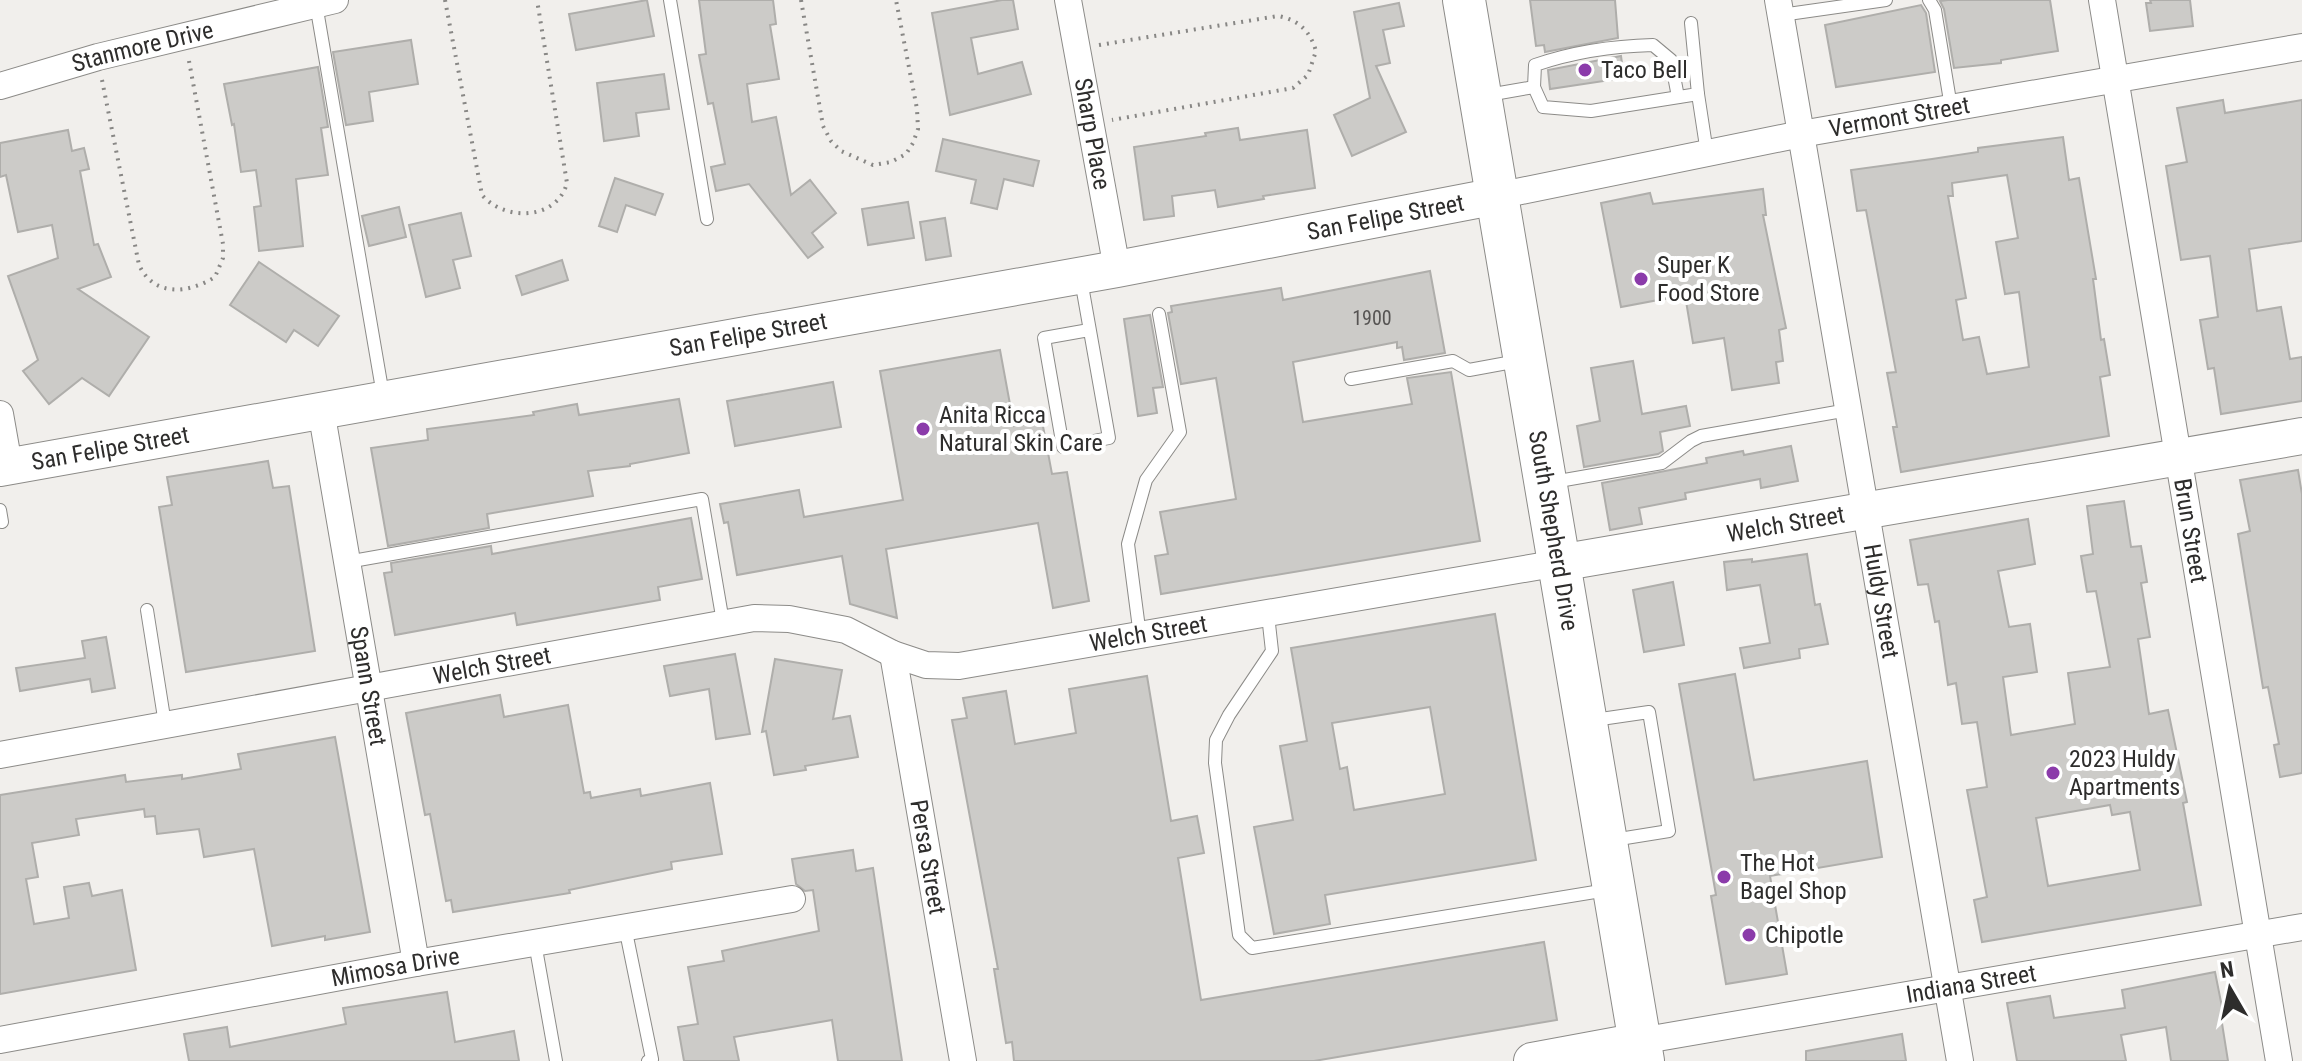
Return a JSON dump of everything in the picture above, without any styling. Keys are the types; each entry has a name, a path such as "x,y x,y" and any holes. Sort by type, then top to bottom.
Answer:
{"main road":[{"name":"South Shepherd Drive","path":"1464,0 1641,1051"}],"street":[{"name":"Sharp Place","path":"1068,0 1117,269"},
{"name":"Brun Street","path":"2102,0 2279,1061"},
{"name":"Stanmore Drive","path":"0,86 98,57 325,2"},
{"name":"Huldy Street","path":"1779,8 1960,1061"},
{"name":"Vermont Street","path":"1497,196 1801,134 2302,47"},
{"name":"San Felipe Street","path":"5,467 1080,276 1497,196"},
{"name":"Spann Street","path":"321,410 416,963"},
{"path":"0,414 5,467"},
{"name":"Welch Street","path":"0,755 754,618 789,619 846,630 893,654 926,665 959,666 2302,436"},
{"name":"Persa Street","path":"893,654 963,1061"},
{"name":"Mimosa Drive","path":"0,1040 416,963 792,899"},
{"name":"Indiana Street","path":"1641,1051 1947,988 2302,927"},
{"path":"1532,1061 1641,1051"}],"lane":[{"path":"670,0 707,219"},
{"path":"1779,8 1886,0"},
{"path":"1929,0 1935,10 1951,107"},
{"path":"325,2 384,399"},
{"path":"1691,23 1707,153"},
{"path":"1678,97 1671,60 1653,45 1620,46 1557,57 1535,65 1534,87 1543,107 1591,111 1698,94"},
{"path":"1481,96 1534,87"},
{"path":"1080,276 1109,438 1063,447 1044,338 1089,330"},
{"path":"1140,636 1128,544 1146,480 1180,432 1159,314"},
{"path":"1351,379 1453,361 1469,370 1525,360"},
{"path":"1546,483 1662,463 1701,436 1848,410"},
{"path":"347,562 702,499 723,622"},
{"path":"147,610 165,724"},
{"path":"1268,615 1272,651 1216,740 1215,763 1239,935 1252,948 1614,889"},
{"path":"1586,721 1649,712 1669,831 1606,841"},
{"path":"625,927 652,1059 648,1061"},
{"path":"535,943 556,1061"}],"path":[{"path":"445,0 482,195 500,210 524,213 542,211 554,205 561,200 567,183 537,0"},
{"path":"801,0 823,126 841,151 873,165 891,162 906,154 918,129 896,0"},
{"path":"1076,49 1278,16 1299,23 1307,31 1316,51 1308,75 1293,88 1090,124"},
{"path":"98,57 139,265 145,278 161,288 188,288 215,277 223,258 223,244 185,35"}],"building":[{"path":"647,0 654,36 576,50 569,14"},
{"path":"699,0 773,0 776,24 770,25 779,79 747,84 752,122 776,117 791,195 810,180 836,213 812,233 823,247 808,258 749,184 716,191 711,167 725,164 713,103 708,104 699,55 706,54"},
{"path":"1013,0 1018,29 971,38 978,74 1022,62 1031,94 950,115 932,13"},
{"path":"1530,0 1615,0 1618,38 1545,52 1544,45 1536,46"},
{"path":"2050,0 2058,51 2001,60 2001,63 1954,68 1940,1"},
{"path":"2150,0 2190,0 2193,26 2150,31 2146,3 2151,3"},
{"path":"1399,3 1404,26 1383,30 1390,63 1376,66 1406,132 1352,156 1334,115 1370,98 1354,12"},
{"path":"1921,5 1926,13 1935,72 1836,87 1825,25"},
{"path":"411,40 418,84 369,92 373,121 346,125 333,52"},
{"name":"Taco Bell","path":"1621,56 1624,78 1550,89 1548,70"},
{"path":"318,67 328,127 321,128 328,175 296,179 303,246 259,251 254,207 261,206 256,170 241,172 224,84"},
{"path":"664,74 669,109 636,113 639,136 604,141 597,83"},
{"path":"2223,100 2225,113 2302,100 2302,241 2249,249 2257,311 2281,307 2290,359 2302,357 2302,401 2221,414 2214,368 2208,369 2200,320 2218,317 2210,256 2181,260 2166,166 2187,162 2177,108"},
{"path":"1238,128 1240,140 1307,130 1315,188 1218,207 1215,190 1172,196 1174,216 1144,220 1134,147"},
{"path":"68,130 72,151 84,148 89,169 80,171 94,245 98,244 111,277 78,289 149,337 109,396 82,378 49,404 23,371 38,360 8,276 58,258 52,225 18,232 6,175 0,177 0,143"},
{"path":"2063,137 2069,180 2079,178 2096,279 2093,279 2101,340 2104,339 2110,375 2100,377 2109,436 1901,472 1887,373 1896,372 1866,210 1857,211 1851,170 1978,152 1978,148","holes":["2007,175 2018,238 1996,242 2005,294 2019,292 2029,367 1987,374 1979,337 1963,340 1956,300 1966,298 1948,196 1953,196 1952,183"]},
{"path":"943,139 1039,161 1033,186 1004,179 997,209 971,203 976,180 936,171"},
{"path":"615,178 663,194 655,215 626,205 617,232 599,226"},
{"path":"1763,189 1766,215 1763,215 1786,328 1779,330 1783,361 1776,362 1779,383 1732,390 1724,338 1693,343 1685,295 1621,307 1601,203 1650,193 1653,204"},
{"path":"908,202 914,238 868,245 862,209"},
{"path":"399,207 406,237 369,246 362,216"},
{"path":"461,213 471,256 453,260 460,288 426,297 409,225"},
{"path":"945,218 951,256 926,260 920,222"},
{"path":"562,260 568,280 522,295 516,276"},
{"path":"259,262 339,316 318,346 294,330 286,342 230,305"},
{"path":"1430,271 1445,353 1404,360 1402,347 1397,348 1397,342 1293,362 1303,422 1412,404 1407,378 1451,372 1480,541 1161,594 1155,556 1168,554 1160,512 1236,499 1216,378 1181,384 1168,313 1172,312 1171,306 1281,288 1283,300"},
{"path":"1150,315 1163,387 1153,388 1157,413 1138,416 1124,319"},
{"path":"1000,350 1014,426 1042,421 1052,474 1067,472 1089,601 1053,608 1038,523 886,549 897,618 850,604 842,556 737,575 728,522 724,523 720,504 799,490 804,517 903,500 880,371"},
{"path":"1633,361 1642,414 1686,406 1690,426 1660,432 1663,451 1658,454 1584,467 1577,426 1600,421 1591,368"},
{"path":"833,382 841,427 735,446 727,401"},
{"path":"679,399 689,453 630,466 588,471 593,496 487,514 489,528 388,546 371,448 428,440 427,429 534,415 533,412 577,404 579,415"},
{"path":"1791,446 1798,481 1761,488 1760,479 1685,493 1686,499 1639,508 1642,524 1610,530 1602,483 1707,463 1706,458"},
{"path":"268,461 273,488 289,486 315,651 186,672 159,507 172,505 167,477"},
{"path":"2298,470 2302,494 2302,773 2280,777 2274,745 2279,744 2268,687 2263,688 2238,534 2250,531 2240,480"},
{"path":"2124,501 2131,547 2141,546 2147,582 2141,583 2150,637 2138,639 2149,714 2168,710 2187,802 2183,803 2201,905 1982,942 1974,900 1987,897 1967,790 1987,787 1977,722 1962,724 1956,683 1948,685 1939,621 1935,622 1928,584 1918,585 1910,540 2028,519 2035,564 1998,571 2009,627 2030,624 2037,672 2003,677 2011,735 2075,724 2068,673 2110,667 2096,591 2087,592 2081,556 2093,554 2087,506","holes":["2110,805 2112,815 2130,812 2140,870 2048,886 2036,818"]},
{"path":"691,518 702,579 658,587 660,600 517,625 515,613 395,635 384,573 392,572 391,563 491,546 492,554"},
{"path":"1807,554 1815,605 1820,604 1828,644 1799,649 1800,658 1744,668 1740,648 1770,643 1760,585 1727,590 1724,562 1752,559 1752,562"},
{"path":"1673,582 1684,645 1644,652 1633,590"},
{"path":"1495,614 1536,860 1325,895 1330,924 1274,934 1254,827 1293,820 1280,746 1307,741 1291,648","holes":["1430,707 1445,794 1354,810 1347,767 1340,769 1332,723"]},
{"path":"106,637 115,688 92,692 90,679 20,691 16,668 85,658 82,641"},
{"path":"735,654 750,734 716,739 709,689 670,696 664,666"},
{"path":"775,659 842,670 833,719 850,716 858,757 774,775 766,731 762,732"},
{"path":"1735,674 1754,780 1867,761 1882,857 1770,876 1787,974 1726,984 1711,896 1716,895 1679,684"},
{"path":"1147,676 1171,821 1197,816 1204,853 1178,858 1201,1000 1544,942 1557,1020 1314,1061 1014,1061 1012,1042 1006,1043 994,969 998,969 952,720 967,718 963,698 1006,691 1015,744 1076,733 1069,689"},
{"path":"500,695 504,717 568,705 584,793 590,792 591,798 640,789 641,796 710,783 722,854 671,862 672,869 569,890 570,893 453,912 451,900 446,901 430,814 425,815 406,713"},
{"path":"335,737 370,932 325,940 325,936 272,946 254,849 204,857 199,829 157,834 155,816 145,817 144,809 76,819 79,835 32,843 38,877 26,879 34,924 69,918 64,887 89,883 92,896 122,890 136,970 0,994 0,795 125,775 126,782 182,775 182,779 241,769 238,754"},
{"path":"853,850 856,871 873,868 902,1061 838,1061 832,1020 734,1037 739,1061 684,1061 678,1027 698,1024 688,967 724,961 722,951 819,931 813,890 805,891 796,884 792,859"},
{"path":"2215,972 2224,1017 2221,1017 2228,1061 2171,1061 2166,1027 2121,1035 2126,1061 2017,1061 2007,1003 2050,996 2054,1018 2125,1008 2122,990"},
{"path":"447,992 455,1042 514,1031 519,1061 189,1061 184,1034 227,1027 230,1047 346,1024 343,1008"},
{"path":"1902,1034 1906,1061 1806,1061 1806,1051"}],"place":[{"name":"Taco Bell","path":"1585,70"},
{"name":"Super K Food Store","path":"1641,279"},
{"name":"Anita Ricca Natural Skin Care","path":"923,429"},
{"name":"2023 Huldy Apartments","path":"2053,773"},
{"name":"The Hot Bagel Shop","path":"1724,877"},
{"name":"Chipotle","path":"1749,935"}]}
